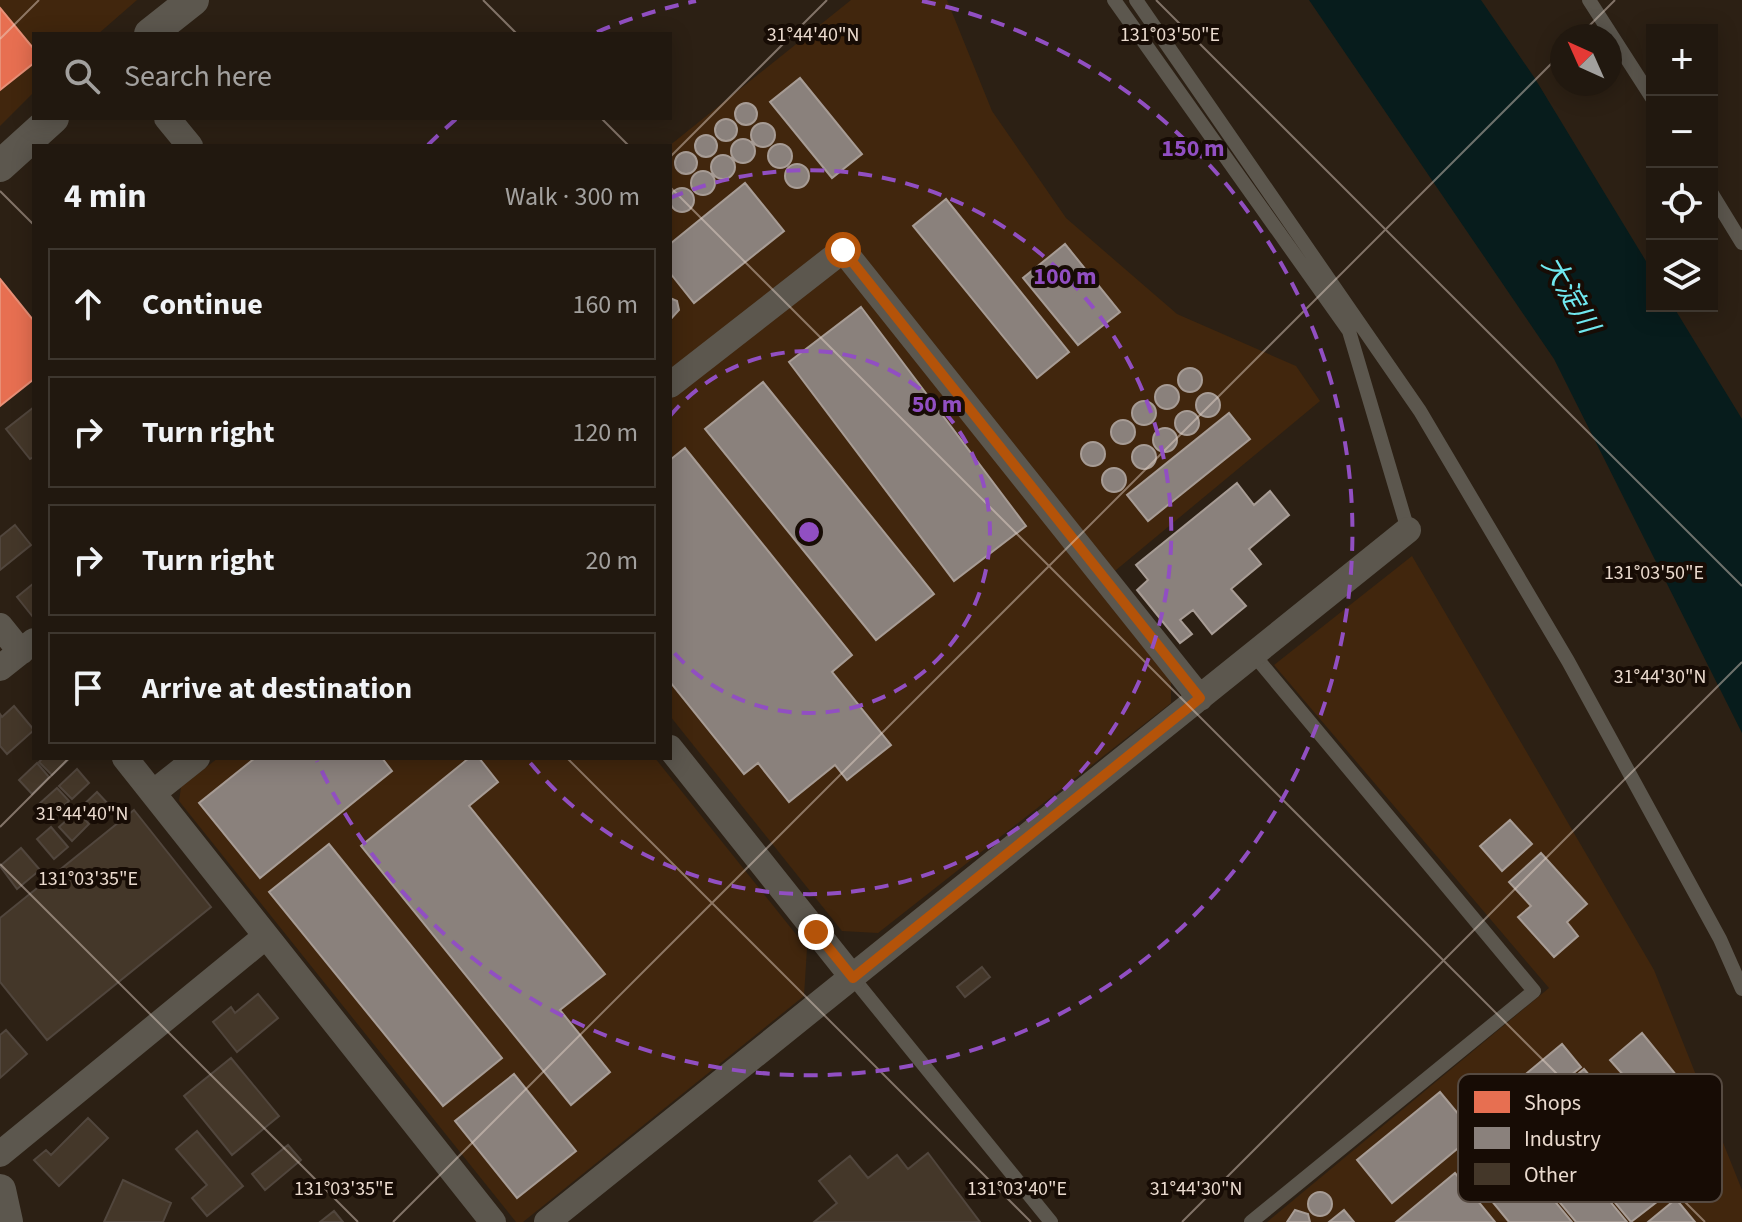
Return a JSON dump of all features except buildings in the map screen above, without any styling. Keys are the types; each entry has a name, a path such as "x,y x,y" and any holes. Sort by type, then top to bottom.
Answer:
{"street":[{"path":"153,32 193,0"},
{"path":"0,166 51,120"},
{"path":"169,120 188,144"},
{"path":"672,383 843,250 1200,698"},
{"path":"547,1222 1408,530"},
{"path":"0,626 31,644 0,668"},
{"path":"672,751 853,978"},
{"path":"127,760 493,1222"},
{"path":"153,793 194,760"},
{"path":"0,1154 266,936"},
{"path":"0,1190 7,1222"}],"lane":[{"path":"1114,0 1349,331 1408,530"},
{"path":"1136,0 1420,411 1568,661 1720,939 1742,989"},
{"path":"1589,0 1651,96"},
{"path":"1718,204 1742,243"},
{"path":"1251,1222 1534,991 1254,655"},
{"path":"853,978 1051,1222"}],"shaded area":[{"path":"0,0 137,0 100,32 32,32 32,94 0,126"},
{"path":"851,0 947,0 992,111 1066,218 1177,314 1296,366 1320,401 1098,585 1171,677 1171,703 878,933 842,931 672,718 671,144"},
{"path":"1412,556 1654,970 1696,1074 1458,1074 1458,1202 1722,1202 1722,1140 1742,1190 1742,1222 1267,1222 1549,988 1274,665"},
{"path":"215,760 657,760 807,948 804,996 523,1222 516,1222 179,801 181,787"}],"water":[{"name":"大淀川","path":"1309,0 1481,0 1534,77 1646,261 1646,312 1677,312 1742,419 1742,733 1554,359"}],"route":[{"path":"816,932 853,978 1200,698 843,250"}]}
